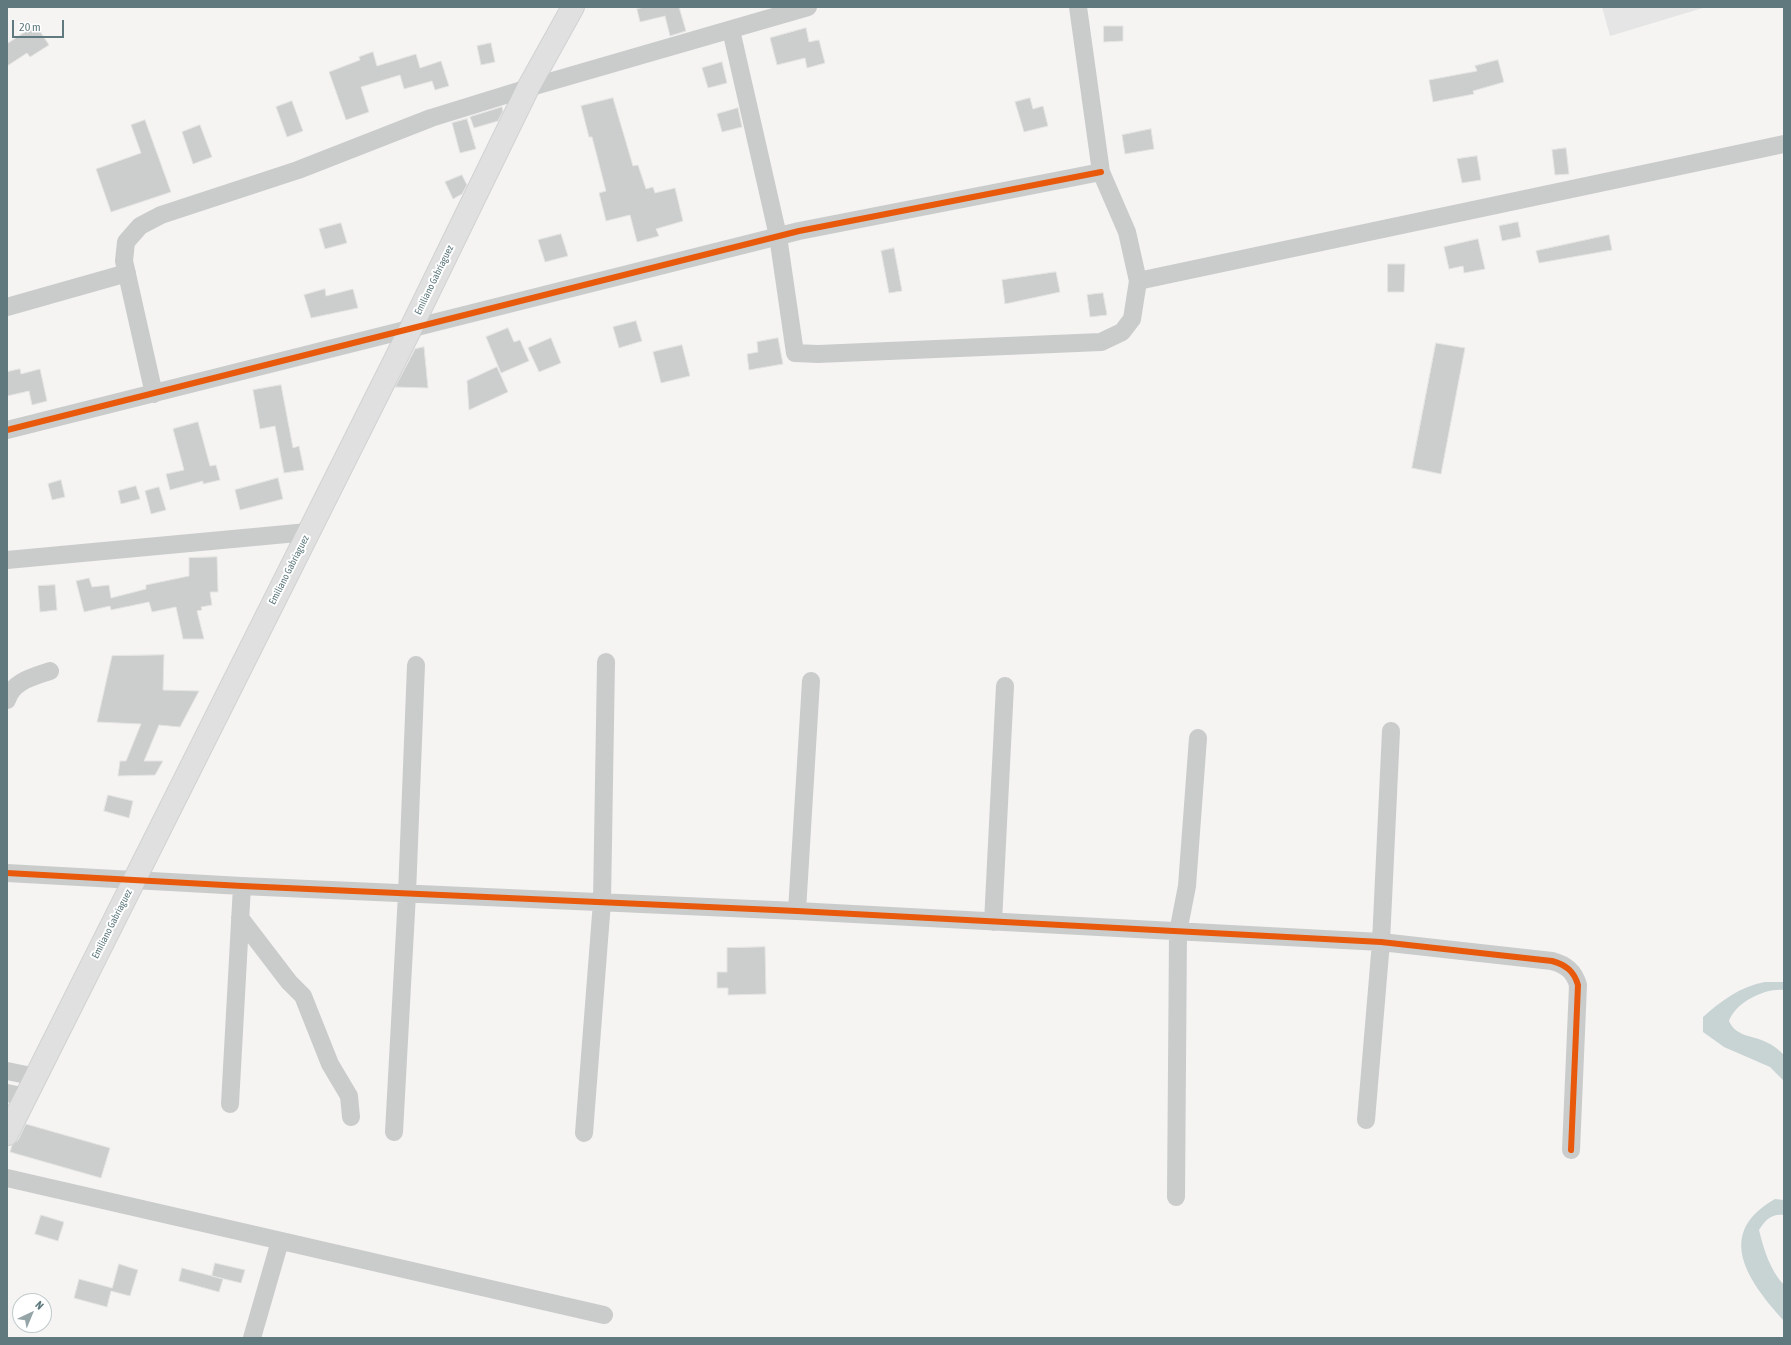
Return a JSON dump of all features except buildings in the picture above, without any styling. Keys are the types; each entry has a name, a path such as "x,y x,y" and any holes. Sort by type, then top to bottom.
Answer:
{"main road":[{"name":"Emiliano Gabriaguez","path":"7,1134 16,1095 36,1077 410,330 528,88 572,7"}],"street":[{"path":"154,394 124,261 126,242 140,226 161,215 298,170 431,118 528,88 808,7"},
{"path":"732,30 778,236 795,353 818,354 1101,342 1122,332 1132,318 1138,281 1127,232 1101,172 1078,7"},
{"path":"1138,281 1784,144"},
{"path":"7,430 410,330 778,236 1101,172"},
{"path":"7,307 127,274"},
{"path":"7,560 308,532"},
{"path":"584,1133 602,902 606,662"},
{"path":"394,1132 407,894 416,665"},
{"path":"7,700 9,693 16,685 50,670"},
{"path":"797,911 811,682"},
{"path":"993,922 1005,686"},
{"path":"1366,1120 1381,942 1391,731"},
{"path":"1176,1197 1178,932 1187,886 1198,738"},
{"path":"7,873 133,881 797,911 1381,942 1552,961 1563,964 1571,970 1576,976 1578,985 1571,1150"},
{"path":"230,1104 242,886"},
{"path":"240,918 289,982 303,996 330,1064 349,1096 351,1116"},
{"path":"7,1072 36,1077"},
{"path":"7,1178 604,1315"},
{"path":"252,1338 280,1241"}],"shaded area":[{"path":"1602,7 1706,7 1610,36"},
{"path":"1765,982 1784,982 1784,990 1768,991 1744,1002 1729,1021 1740,1033 1769,1043 1784,1055 1784,1081 1770,1067 1724,1047 1703,1032 1703,1017 1717,1005 1748,987"},
{"path":"1775,1199 1784,1200 1784,1215 1772,1216 1759,1230 1765,1252 1771,1266 1784,1285 1784,1321 1759,1290 1749,1274 1743,1258 1741,1243 1745,1227 1756,1213"}],"cycle path":[{"path":"7,430 799,231 1101,172"},
{"path":"7,873 242,886 797,911 1381,942 1552,961 1569,969 1578,985 1571,1150"}]}
